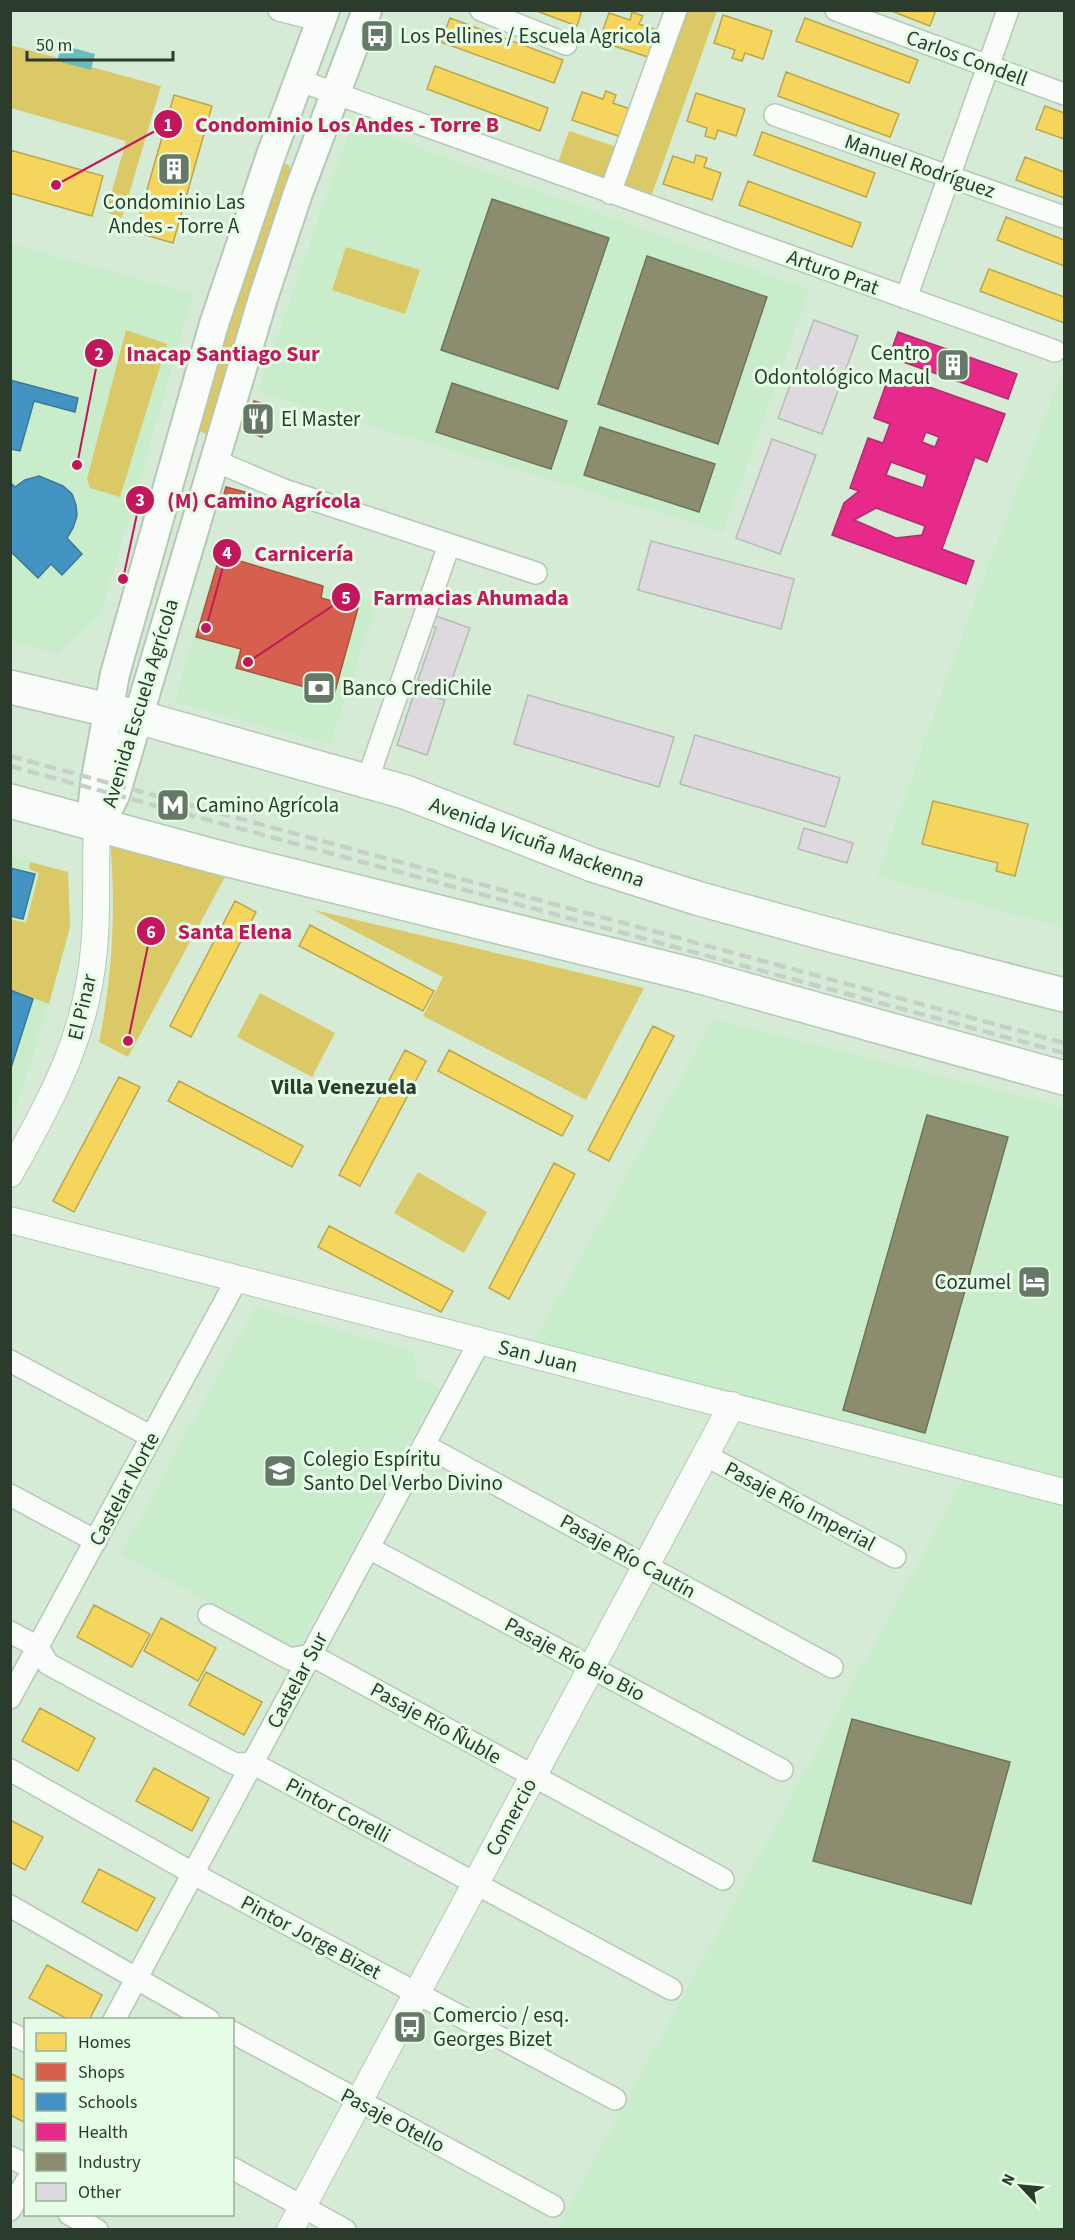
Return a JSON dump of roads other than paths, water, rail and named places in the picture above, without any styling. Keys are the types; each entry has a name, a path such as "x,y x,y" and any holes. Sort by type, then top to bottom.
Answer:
{"main road":[{"name":"Avenida Escuela Agrícola","path":"97,825 113,800 123,713 213,460 298,193 367,10"},
{"name":"Avenida Escuela Agrícola","path":"123,713 115,674 181,437 218,313 271,155 323,16"},
{"path":"271,155 279,153 293,162 297,174 298,193"},
{"path":"181,437 213,460"},
{"name":"Avenida Vicuña Mackenna","path":"10,687 123,713 405,792 568,856 658,886 838,937 1065,995"},
{"path":"10,801 217,857 697,976 1065,1078"}],"street":[{"path":"279,10 323,16"},
{"path":"481,10 566,44"},
{"path":"610,193 676,10"},
{"name":"Carlos Condell","path":"836,10 1065,94"},
{"path":"906,298 1008,10"},
{"name":"Arturo Prat","path":"298,80 1055,351"},
{"name":"Manuel Rodríguez","path":"775,115 1065,217"},
{"path":"213,460 284,490 536,573"},
{"path":"367,781 449,545"},
{"name":"El Pinar","path":"10,1174 60,1081 82,1017 94,948 97,825"},
{"name":"San Juan","path":"10,1220 1065,1492"},
{"name":"Castelar Norte","path":"10,1698 237,1279"},
{"name":"Castelar Sur","path":"115,2018 480,1341"},
{"path":"10,1361 152,1437"},
{"name":"Comercio","path":"290,2229 732,1405"},
{"name":"Pasaje Río Cautín","path":"424,1445 832,1667"},
{"name":"Pasaje Río Imperial","path":"705,1455 895,1557"},
{"path":"10,1495 96,1541"},
{"name":"Pasaje Río Bio Bio","path":"369,1548 782,1770"},
{"name":"Pasaje Río Ñuble","path":"209,1615 290,1659 311,1655 723,1879"},
{"name":"Pintor Corelli","path":"10,1632 38,1647 48,1664 235,1764 252,1763 671,1989"},
{"name":"Pintor Jorge Bizet","path":"10,1770 193,1874 615,2099"},
{"path":"10,1906 207,2018"},
{"path":"10,2033 24,2040"},
{"name":"Pasaje Otello","path":"234,2033 553,2206"},
{"path":"10,2157 24,2164"},
{"path":"234,2169 345,2229"},
{"path":"10,2210 24,2188"},
{"path":"73,2216 97,2229"}],"water":[{"path":"62,45 95,54 91,70 57,61"}],"railway":[{"path":"10,756 1064,1043"},
{"path":"10,766 1064,1053"}],"place":[{"name":"Los Pellines / Escuela Agricola","path":"377,36"},
{"name":"Condominio Las Andes - Torre A","path":"174,169"},
{"name":"Condominio Los Andes - Torre B","path":"56,185"},
{"name":"Centro Odontológico Macul","path":"953,365"},
{"name":"El Master","path":"258,419"},
{"name":"Inacap Santiago Sur","path":"77,465"},
{"name":"(M) Camino Agrícola","path":"123,579"},
{"name":"Carnicería","path":"206,628"},
{"name":"Farmacias Ahumada","path":"248,662"},
{"name":"Banco CrediChile","path":"319,688"},
{"name":"Camino Agrícola","path":"173,805"},
{"name":"Santa Elena","path":"128,1041"},
{"name":"Cozumel","path":"1034,1282"},
{"name":"Colegio Espíritu Santo Del Verbo Divino","path":"280,1471"},
{"name":"Comercio / esq. Georges Bizet","path":"410,2027"}],"district":[{"name":"Villa Venezuela","path":"344,1087"}]}
